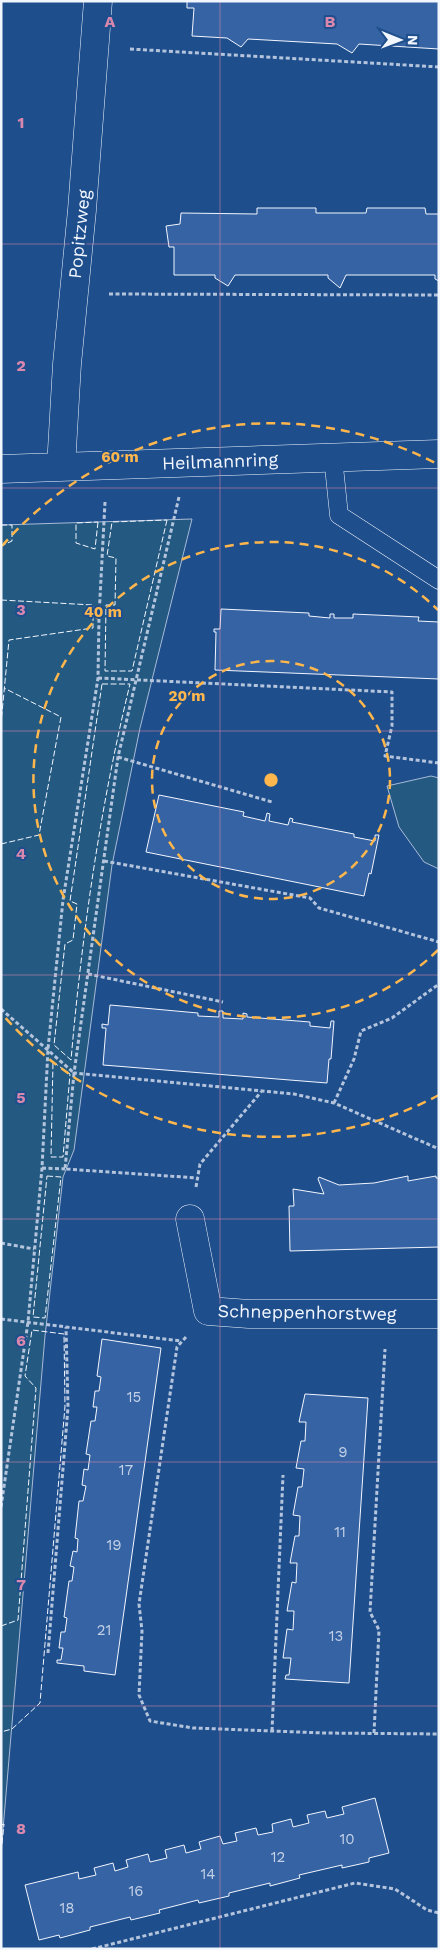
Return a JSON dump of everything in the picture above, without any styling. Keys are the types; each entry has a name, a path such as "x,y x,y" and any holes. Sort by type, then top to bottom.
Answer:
{"street":[{"name":"Popitzweg","path":"61,466 67,364 83,203 98,1"},
{"name":"Heilmannring","path":"1,469 439,454"},
{"name":"Schneppenhorstweg","path":"190,1219 208,1311 249,1314 439,1314"}],"lane":[{"path":"333,457 339,515 439,580"}],"path":[{"path":"94,47 439,67"},
{"path":"73,294 439,295"},
{"path":"65,1170 74,1073 118,758 187,462"},
{"path":"1,1507 28,1322 42,1168 48,1049 63,900 98,678 105,502"},
{"path":"98,678 392,692 392,726 385,756 439,763"},
{"path":"118,758 272,802"},
{"path":"104,861 310,898 319,908 439,942"},
{"path":"88,974 223,1002"},
{"path":"334,1103 354,1059 361,1031 392,1018 439,984"},
{"path":"1,1009 74,1073 294,1094 334,1103 439,1149"},
{"path":"190,1219 200,1164 261,1092"},
{"path":"42,1168 198,1178"},
{"path":"1,1242 34,1249"},
{"path":"208,1311 177,1347 139,1604 142,1631 139,1695 150,1721 192,1728 439,1734"},
{"path":"374,1733 379,1630 370,1612 387,1315"},
{"path":"1,1319 182,1341"},
{"path":"48,1653 68,1407 66,1327"},
{"path":"272,1731 283,1474"},
{"path":"92,1949 355,1883 395,1889 427,1910 439,1912"}],"shaded area":[{"path":"192,519 140,728 112,865 74,1150 63,1177 45,1336 1,1853 1,525"},
{"path":"431,776 439,778 439,869 424,862 399,827 387,786"}],"building":[{"path":"187,1 439,1 439,49 359,44 352,53 337,44 248,39 241,47 227,38 192,36 194,8 187,8"},
{"path":"257,208 316,208 316,213 366,213 367,208 425,208 426,214 439,214 439,281 435,279 435,275 346,275 340,288 328,278 328,275 235,275 228,286 215,278 215,275 174,275 174,247 169,247 166,226 180,224 181,213 257,214"},
{"path":"221,609 309,613 309,616 330,618 330,614 334,614 334,618 353,618 353,614 419,617 418,621 439,622 439,679 215,670 216,632 214,632 214,629 220,629"},
{"path":"159,795 244,812 243,816 265,821 267,813 270,814 269,821 288,825 290,818 293,819 292,822 354,834 354,837 375,841 375,835 379,835 371,874 369,873 364,896 146,852"},
{"path":"110,1005 198,1013 198,1016 219,1017 219,1011 223,1011 223,1018 243,1019 243,1013 247,1014 247,1017 310,1022 310,1026 330,1028 331,1021 334,1021 327,1083 103,1065 106,1028 102,1028 102,1024 108,1025"},
{"path":"408,1176 408,1181 436,1176 436,1178 439,1178 439,1247 290,1251 289,1206 294,1206 293,1189 324,1194 318,1179 319,1177 339,1185 374,1183"},
{"path":"102,1339 161,1348 115,1675 84,1671 84,1666 57,1663 57,1660 61,1660 63,1648 59,1648 61,1632 65,1632 67,1618 64,1617 69,1581 72,1581 74,1567 70,1566 73,1551 77,1552 78,1539 75,1538 79,1501 83,1501 86,1486 82,1485 84,1469 88,1470 90,1455 86,1454 91,1421 95,1421 97,1407 93,1407 95,1391 99,1391 101,1377 97,1376"},
{"path":"305,1394 368,1398 349,1683 285,1679 286,1675 289,1675 291,1658 283,1658 287,1629 293,1630 294,1611 287,1611 292,1582 296,1583 297,1563 290,1563 295,1536 299,1536 300,1516 293,1515 298,1487 302,1487 304,1469 296,1468 301,1441 305,1441 306,1422 299,1422"},
{"path":"375,1798 389,1853 369,1858 369,1862 342,1868 342,1865 299,1875 300,1878 270,1886 270,1883 229,1893 229,1896 199,1903 198,1900 159,1910 160,1913 131,1920 130,1917 90,1927 90,1930 60,1938 59,1935 39,1940 25,1885 78,1872 79,1879 96,1875 94,1868 113,1863 115,1871 128,1867 126,1860 148,1854 150,1862 167,1858 165,1850 184,1845 186,1853 201,1849 199,1842 220,1836 223,1844 237,1841 235,1833 256,1828 258,1835 273,1832 272,1824 291,1819 293,1827 309,1823 307,1815 325,1811 327,1818 344,1814 342,1807"}],"fence":[{"path":"167,520 132,671 105,671 106,605 115,605 116,558 107,556 112,522 167,520"},
{"path":"98,522 95,549 76,543 76,523 98,522"},
{"path":"1,525 12,525 12,541 1,546"},
{"path":"1,566 1,589"},
{"path":"1,600 93,605 93,628 9,640 1,723"},
{"path":"102,684 130,684 119,730 93,871 71,1060 54,1045 65,944 73,940 77,904 70,901 102,684"},
{"path":"1,844 39,835 61,717 4,688"},
{"path":"53,1062 70,1074 63,1157 51,1157 53,1062"},
{"path":"47,1176 61,1177 45,1318 33,1317 47,1176"},
{"path":"1,1626 18,1620 36,1388 25,1376 32,1330 64,1334 65,1406 40,1703 12,1729 1,1732"},
{"path":"1,1825 4,1824 1,1853"}]}
